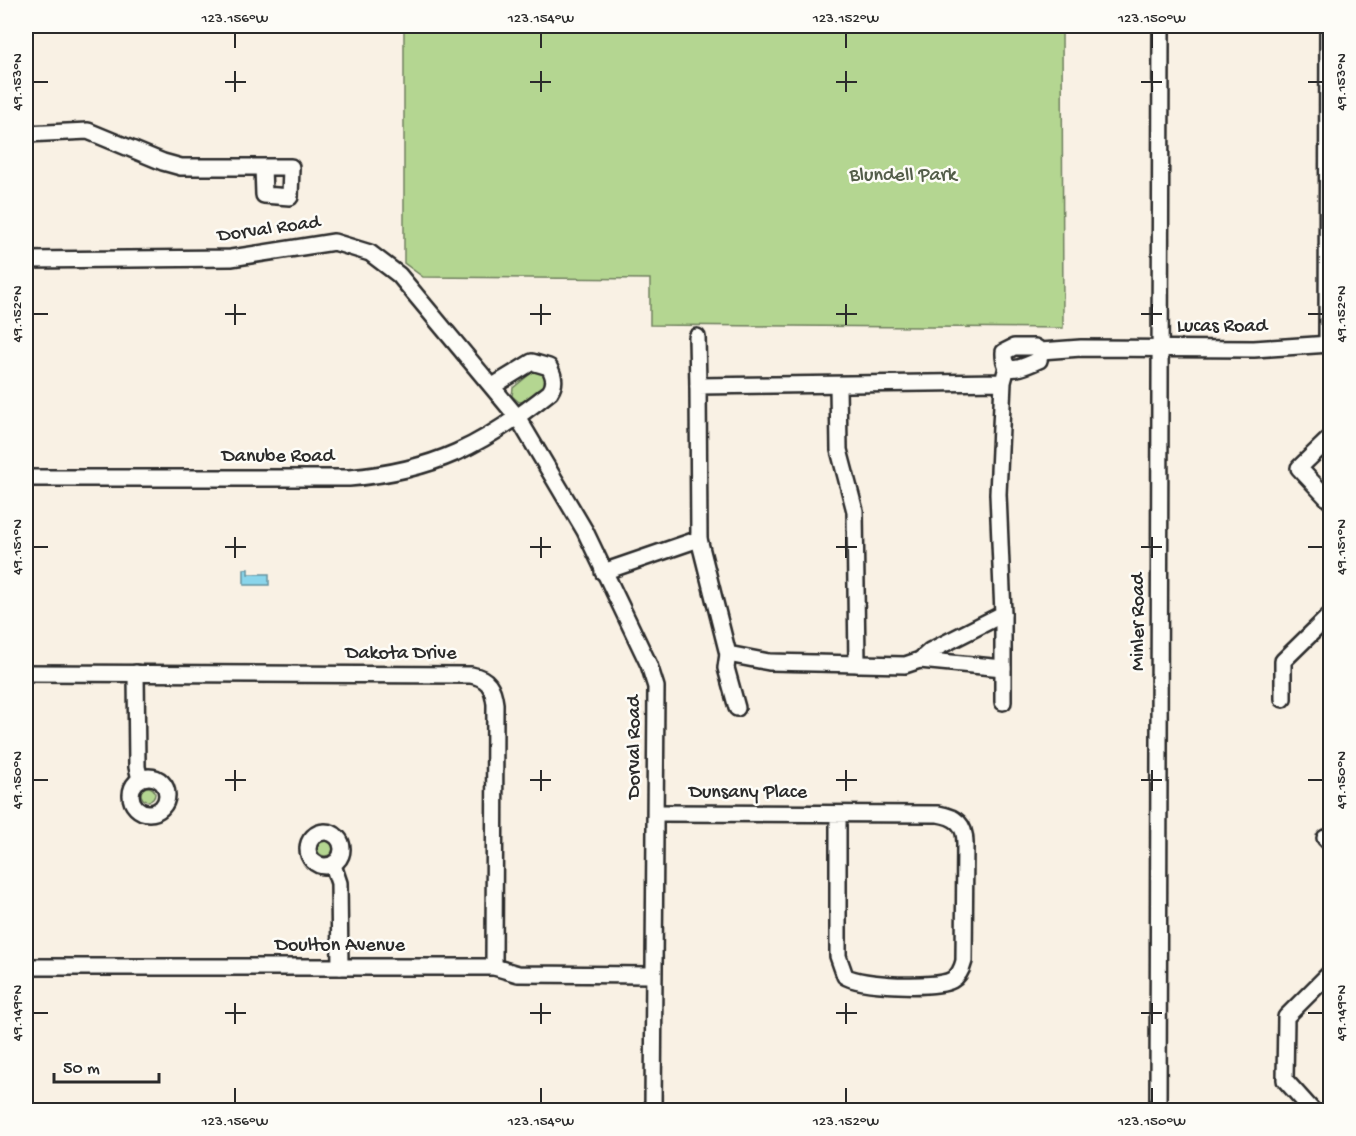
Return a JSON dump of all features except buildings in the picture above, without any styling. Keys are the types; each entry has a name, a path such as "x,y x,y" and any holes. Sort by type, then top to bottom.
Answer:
{"street":[{"name":"Minler Road","path":"1158,1110 1161,26"},
{"path":"1328,26 1329,344"},
{"path":"26,134 88,131 162,162 181,167 262,167"},
{"name":"Dorval Road","path":"26,260 231,258 275,253 314,243 334,242 356,246 382,260 399,275 518,418 585,531 649,665 656,687 657,813 653,975 653,1110"},
{"path":"698,337 699,538 729,654 726,668 736,708"},
{"name":"Lucas Road","path":"1004,382 1007,367 1015,369 1039,360 1041,351 1082,348 1254,349 1329,344"},
{"path":"493,386 532,362 549,367 554,377 550,392 518,418"},
{"path":"698,386 838,386 1004,382 998,494 1003,614 1003,702"},
{"path":"838,386 839,450 855,511 857,664"},
{"name":"Danube Road","path":"26,477 349,478 374,476 399,473 439,461 518,418"},
{"path":"1330,438 1299,468 1330,501"},
{"path":"603,572 699,538"},
{"path":"729,654 769,662 905,665 920,660 930,651 1003,614"},
{"path":"1283,699 1283,661 1330,616"},
{"path":"920,660 1003,668"},
{"name":"Dakota Drive","path":"26,673 471,675 485,679 492,690 495,704 494,968"},
{"path":"136,673 137,767 140,779"},
{"name":"Dunsany Place","path":"657,813 938,814 963,818 965,837 964,956 960,981 932,984 862,983 841,980 838,956 838,815"},
{"path":"333,865 339,883 340,968"},
{"name":"Doulton Avenue","path":"26,968 494,968 518,974 653,975"},
{"path":"1312,1110 1285,1080 1286,1017 1330,973"}],"green space":[{"name":"Blundell Park","path":"404,26 1062,26 1063,328 650,325 650,279 423,277 404,263"},
{"path":"535,370 545,375 547,385 527,401 519,402 512,396 513,388"},
{"path":"145,787 151,787 155,794 151,801 145,801 141,797 141,791"},
{"path":"325,840 331,842 333,848 331,854 325,856 319,854 317,848 319,842"}],"water":[{"path":"244,569 248,569 248,574 269,574 269,585 244,585"}]}
